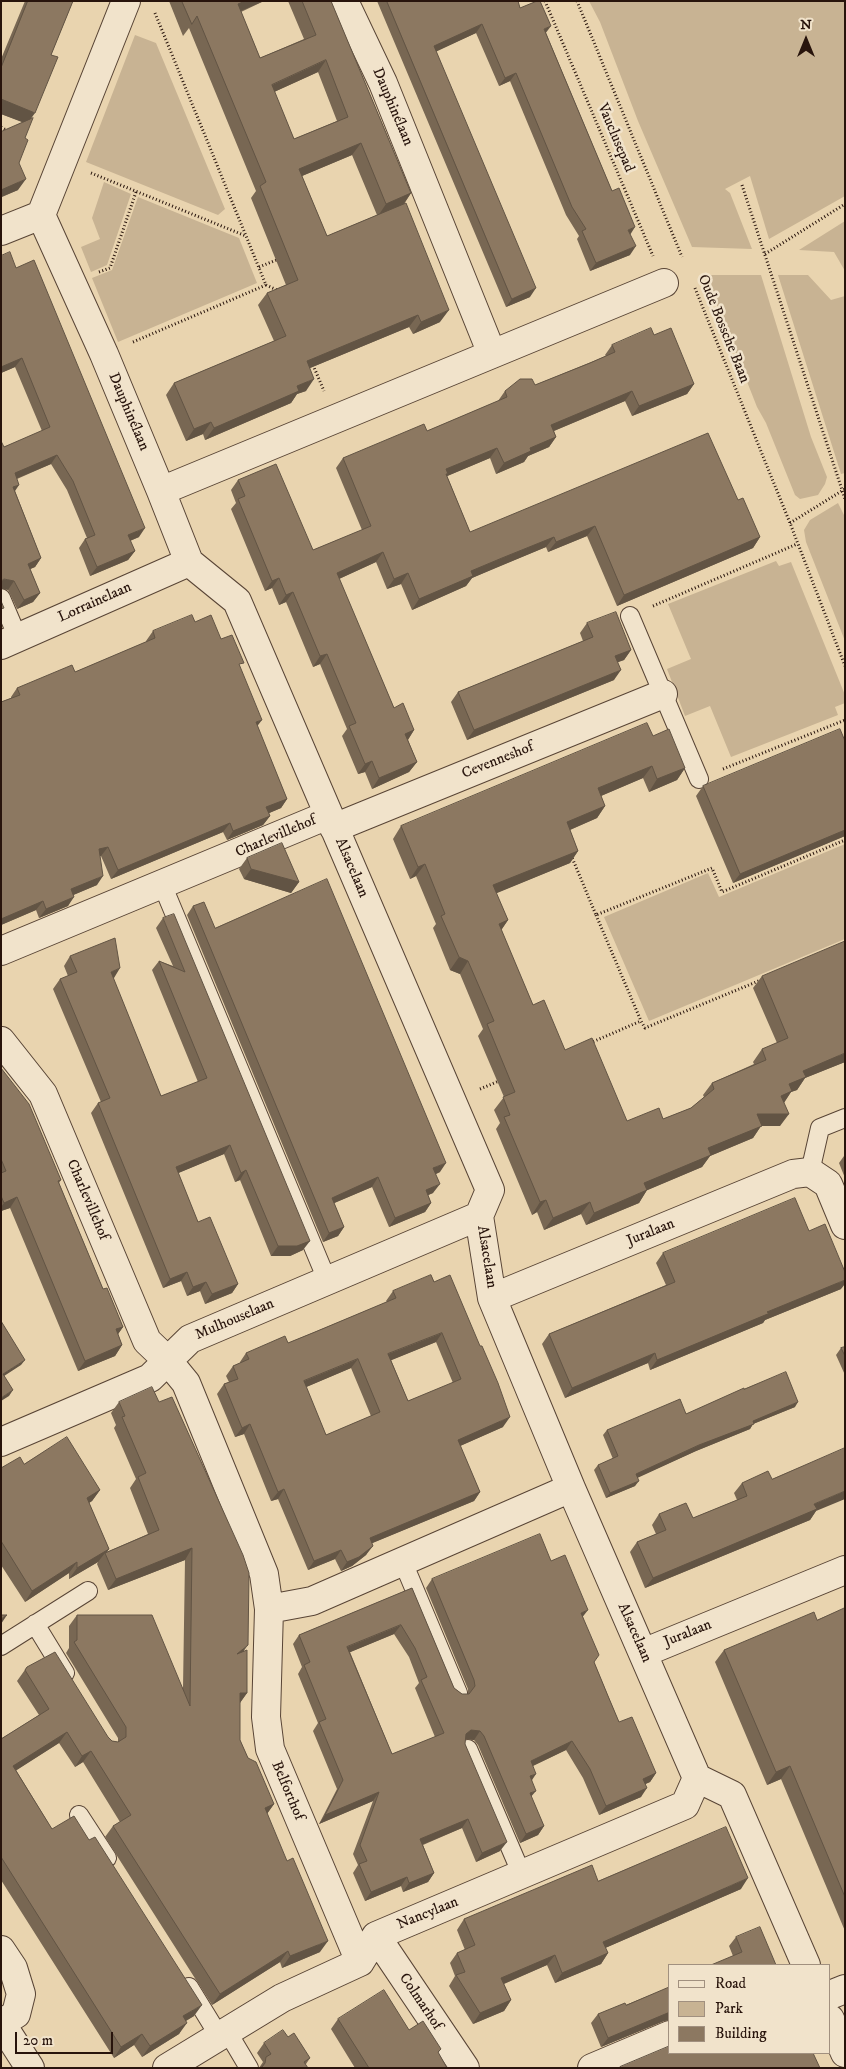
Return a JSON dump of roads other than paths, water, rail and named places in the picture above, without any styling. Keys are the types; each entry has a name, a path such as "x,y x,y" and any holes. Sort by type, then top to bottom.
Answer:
{"street":[{"path":"1,231 41,215 126,1"},
{"name":"Dauphinélaan","path":"344,1 383,83 492,354"},
{"name":"Dauphinélaan","path":"41,215 104,354 161,492"},
{"path":"161,492 664,282"},
{"name":"Alsacelaan","path":"161,492 189,562 237,601 490,1190 479,1216 492,1298 570,1488 697,1778"},
{"name":"Lorrainelaan","path":"10,642 189,562"},
{"name":"Cevenneshof","path":"331,821 663,694"},
{"name":"Charlevillehof","path":"1,951 162,884 331,821"},
{"name":"Charlevillehof","path":"1,1041 43,1094 147,1341 168,1361"},
{"path":"810,1172 828,1184 845,1225"},
{"name":"Juralaan","path":"492,1298 793,1174 810,1172"},
{"name":"Mulhouselaan","path":"1,1442 150,1378 190,1339 479,1216"},
{"name":"Belforthof","path":"168,1361 186,1383 264,1574 269,1608 266,1717 270,1749 360,1962"},
{"path":"269,1608 312,1601 570,1488"},
{"name":"Juralaan","path":"643,1653 845,1570"},
{"path":"697,1778 732,1795 806,1964"},
{"name":"Nancylaan","path":"376,1936 685,1805 697,1778"},
{"path":"167,2068 282,1998 360,1962 376,1936"},
{"name":"Colmarhof","path":"376,1936 465,2068"},
{"path":"1,1950 13,1968 21,1994 16,2014 1,2023 30,2068"},
{"path":"831,1995 845,1989"},
{"path":"831,2021 845,2053"},
{"path":"592,2068 668,2036"}],"lane":[{"path":"1,598 10,642"},
{"path":"630,616 699,779"},
{"path":"162,884 327,1280"},
{"path":"810,1172 820,1128 845,1118"},
{"path":"403,1562 458,1693"},
{"path":"1,1646 88,1590"},
{"path":"35,1624 72,1684"},
{"path":"468,1749 522,1875"},
{"path":"79,1815 116,1872"},
{"path":"178,1970 249,2068"}]}
